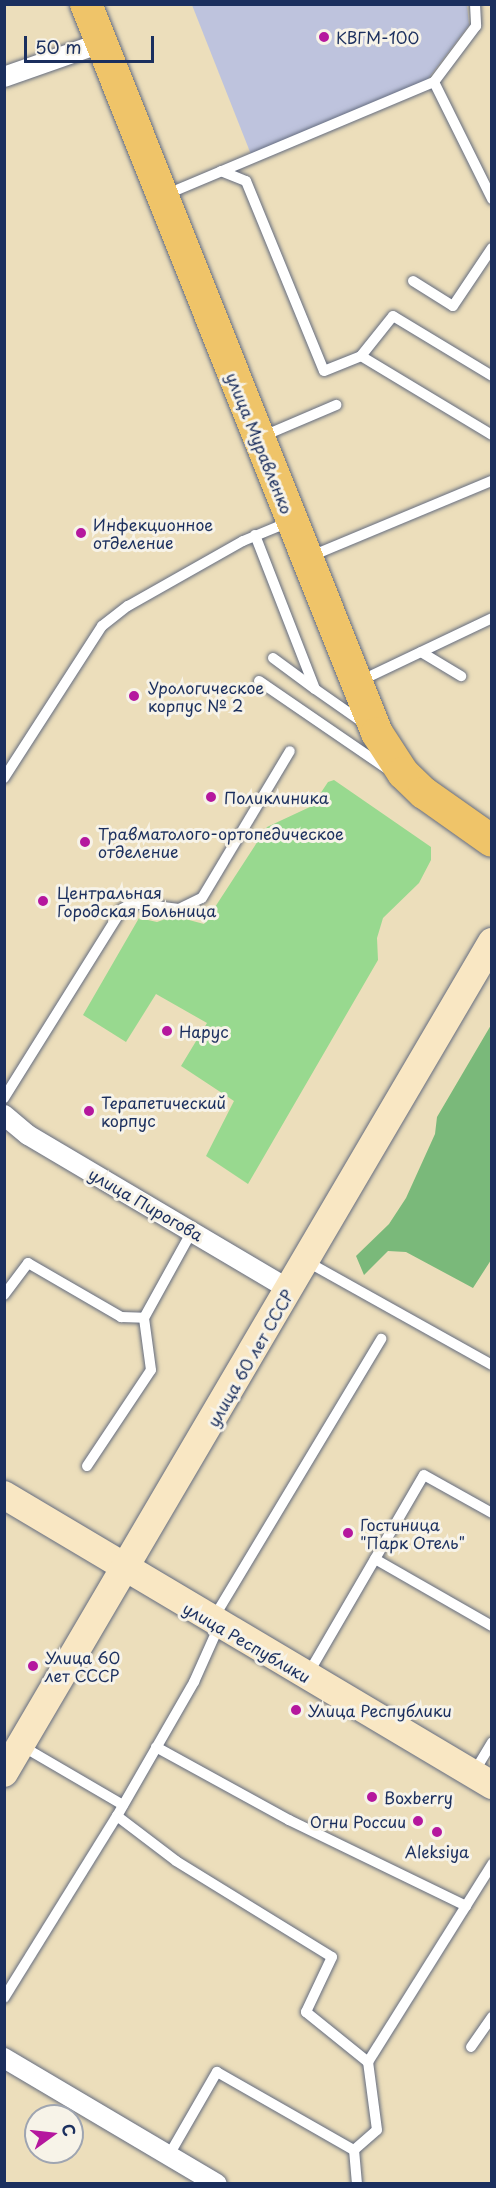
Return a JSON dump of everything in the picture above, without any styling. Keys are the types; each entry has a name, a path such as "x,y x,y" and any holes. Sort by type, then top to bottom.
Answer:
{"main road":[{"name":"улица Муравленко","path":"86,4 306,559 378,733 403,773 424,793 492,841"},
{"name":"улица 60 лет СССР","path":"9,1762 290,1290 492,942"},
{"name":"улица Республики","path":"4,1496 215,1624 482,1780"}],"street":[{"path":"4,77 101,43"},
{"name":"улица Пирогова","path":"4,1115 27,1135 290,1290"},
{"path":"4,2058 217,2184"}],"lane":[{"path":"162,196 434,82 476,26 475,4"},
{"path":"434,82 492,199"},
{"path":"221,171 246,181 324,371 361,356 393,316 492,376"},
{"path":"413,281 453,306 492,248"},
{"path":"361,356 492,435"},
{"path":"258,438 336,405"},
{"path":"306,559 492,482"},
{"path":"4,778 102,626 128,606 255,535 291,521"},
{"path":"255,535 315,689"},
{"path":"357,683 492,618"},
{"path":"421,652 461,676"},
{"path":"273,658 378,733"},
{"path":"259,681 424,793"},
{"path":"4,1098 122,909 132,903 179,909 202,898 290,751"},
{"path":"87,1466 152,1370 144,1317 192,1231"},
{"path":"306,1261 492,1365"},
{"path":"4,1295 28,1263 121,1317 144,1317"},
{"path":"4,1998 117,1816 194,1682 215,1624 381,1339"},
{"path":"306,1677 424,1474 492,1513"},
{"path":"375,1559 492,1626"},
{"path":"482,1780 492,1742"},
{"path":"156,1747 289,1820 466,1906"},
{"path":"9,1762 123,1805"},
{"path":"117,1816 176,1861 332,1957 306,2012 368,2062"},
{"path":"354,2150 377,2130 368,2062 492,1864"},
{"path":"471,2047 492,2017"},
{"path":"170,2155 217,2072 354,2150"},
{"path":"354,2150 357,2184"}],"shaded area":[{"path":"192,5 467,5 469,25 424,84 252,157"}],"green space":[{"path":"334,780 431,847 431,860 419,883 383,918 377,938 378,960 248,1184 206,1156 234,1101 181,1066 207,1023 156,994 126,1042 83,1015 139,918 157,922 174,916 204,924 267,827 312,806 328,782"},
{"path":"491,1025 491,1260 473,1288 406,1252 388,1251 364,1275 356,1256 389,1224 406,1198 435,1134 437,1117"}],"place":[{"name":"КВГМ-100","path":"324,37"},
{"name":"Инфекционное отделение","path":"81,533"},
{"name":"Урологическое корпус № 2","path":"134,696"},
{"name":"Поликлиника","path":"211,797"},
{"name":"Травматолого-ортопедическое отделение","path":"85,842"},
{"name":"Центральная Городская Больница","path":"43,901"},
{"name":"Нарус","path":"167,1031"},
{"name":"Терапетический корпус","path":"89,1111"},
{"name":"Гостиница \"Парк Отель\"","path":"348,1533"},
{"name":"Улица 60 лет СССР","path":"33,1666"},
{"name":"Улица Республики","path":"296,1710"},
{"name":"Boxberry","path":"372,1797"},
{"name":"Огни России","path":"418,1821"},
{"name":"Aleksiya","path":"437,1832"}]}
